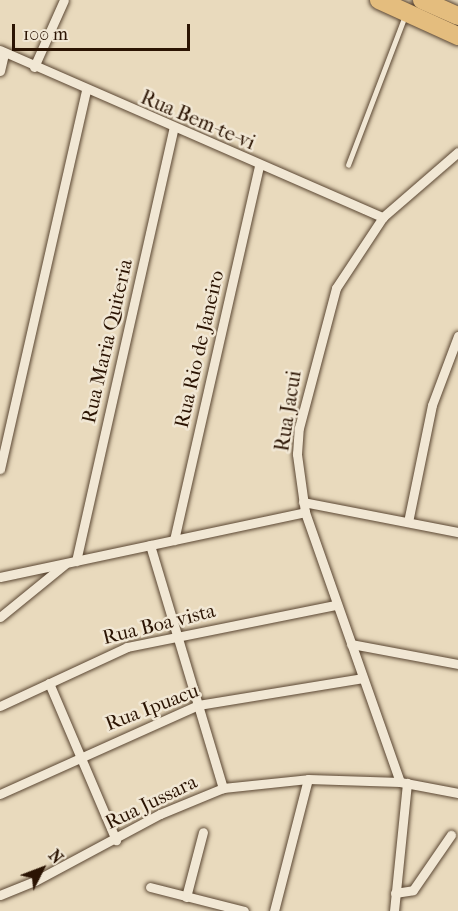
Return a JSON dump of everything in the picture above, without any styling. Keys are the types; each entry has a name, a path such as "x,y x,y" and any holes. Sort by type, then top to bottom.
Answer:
{"highway":[{"path":"379,0 458,36"},
{"path":"422,0 449,8"}],"street":[{"path":"34,67 64,0"},
{"path":"0,71 2,51"},
{"name":"Rua Bem-te-vi","path":"2,51 86,91 384,218"},
{"path":"0,469 86,91"},
{"name":"Rua Maria Quiteria","path":"76,561 173,129"},
{"name":"Rua Jacui","path":"394,911 404,783 362,678 304,507 299,428 319,339 336,288 384,218 458,152"},
{"name":"Rua Rio de Janeiro","path":"174,540 259,166"},
{"path":"408,522 432,405 458,336"},
{"path":"0,577 174,540 304,507 408,522 458,532"},
{"path":"150,544 223,788"},
{"path":"0,617 65,563"},
{"name":"Rua Boa vista","path":"0,706 109,652 178,633 336,605"},
{"path":"351,644 458,664"},
{"name":"Rua Ipuacu","path":"0,794 81,754 198,705 362,678"},
{"path":"49,682 116,840"},
{"path":"274,911 308,778"},
{"name":"Rua Jussara","path":"0,895 116,840 160,814 223,788 308,778 404,783 458,793"},
{"path":"186,897 203,832"},
{"path":"394,893 413,890 451,835"},
{"path":"150,887 244,911"}],"lane":[{"path":"348,165 406,13"}]}
